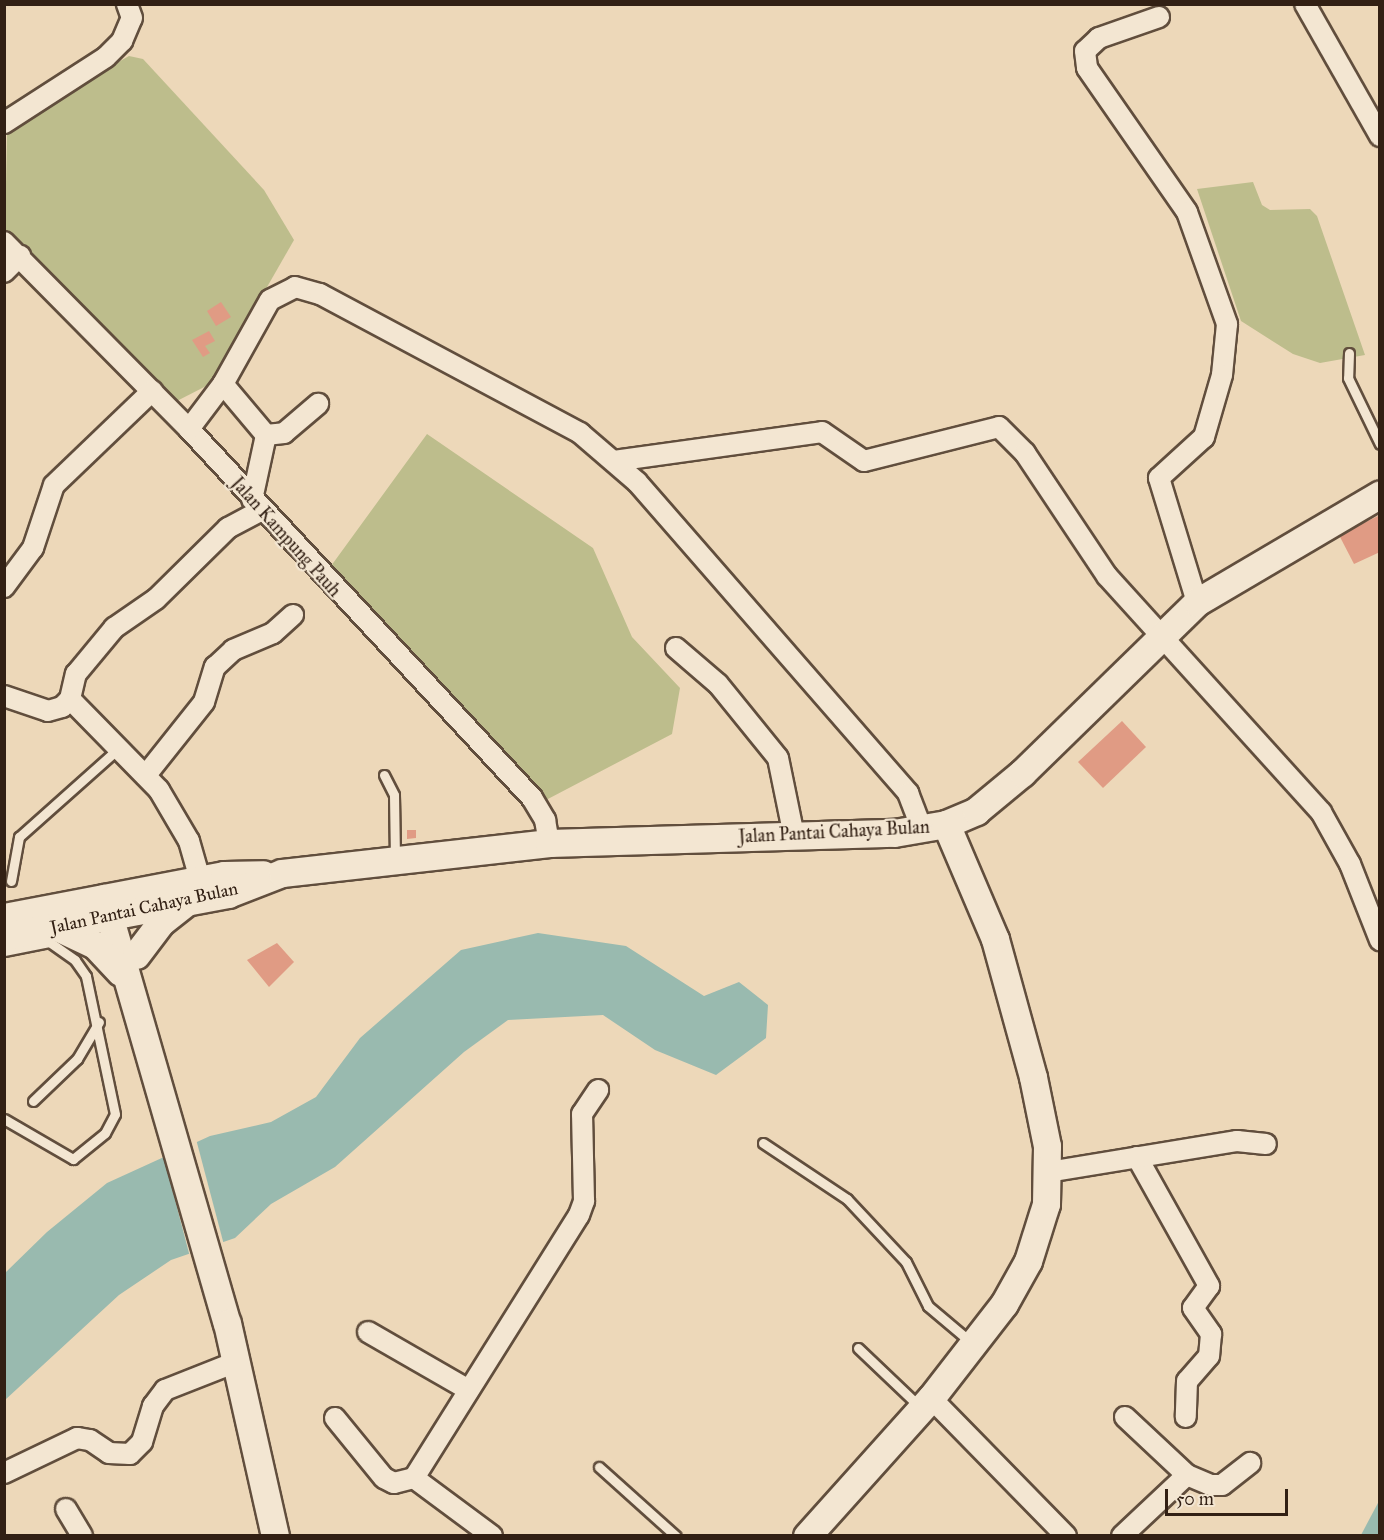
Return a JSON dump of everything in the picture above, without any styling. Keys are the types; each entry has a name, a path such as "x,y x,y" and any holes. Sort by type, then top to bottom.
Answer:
{"street":[{"path":"4,123 106,57 122,41 132,18 128,4"},
{"path":"1305,4 1380,136"},
{"path":"1159,17 1099,38 1085,51 1087,69 1187,212 1227,324 1222,375 1204,437 1159,478 1197,602"},
{"name":"Jalan Kampung Pauh","path":"4,242 189,429 256,505 538,805 549,843"},
{"path":"4,272 20,256"},
{"path":"189,429 223,384 270,300 284,290 309,289 580,433 614,461 908,793 943,825 993,903 995,939 1033,1077 1048,1172 1046,1204 1028,1261 974,1345 818,1532"},
{"path":"4,696 48,711 70,699 76,674 114,628 156,599 228,528 256,505 266,435 223,384"},
{"path":"4,588 33,548 54,485 152,391"},
{"path":"266,435 284,433 318,404"},
{"path":"614,461 822,432 864,461 999,427 1025,453 1107,576 1159,637 1321,812 1350,864 1380,940"},
{"path":"943,825 1022,772 1197,602 1380,494"},
{"path":"146,775 204,702 215,667 233,650 273,633 293,615"},
{"path":"676,648 718,684 778,758 794,836"},
{"path":"70,699 146,775 181,824 197,890 166,917 130,967"},
{"name":"Jalan Pantai Cahaya Bulan","path":"4,916 114,906 274,877 549,843 794,836 943,825"},
{"path":"114,906 130,967 130,1002 143,1020 227,1323 275,1536"},
{"name":"Jalan Pantai Cahaya Bulan","path":"4,936 51,932 114,906"},
{"path":"51,932 95,945 130,967"},
{"path":"335,1418 384,1478 394,1483 414,1478 582,1208 582,1114 598,1090"},
{"path":"1048,1172 1237,1141 1266,1144"},
{"path":"1137,1157 1209,1286 1194,1308 1211,1334 1209,1356 1187,1381 1186,1417"},
{"path":"368,1332 469,1390"},
{"path":"4,1473 77,1438 99,1444 108,1453 130,1454 142,1442 153,1406 165,1390 236,1362"},
{"path":"926,1403 1066,1536"},
{"path":"1125,1417 1187,1474 1222,1485 1250,1463"},
{"path":"1122,1536 1187,1474"},
{"path":"414,1478 492,1536"},
{"path":"66,1509 82,1536"}],"lane":[{"path":"1349,353 1348,378 1380,444"},
{"path":"11,881 22,834 119,747"},
{"path":"384,775 395,803 395,862"},
{"path":"4,951 51,932 82,968 99,1022 116,1107 105,1133 79,1158 68,1159 4,1119"},
{"path":"33,1101 77,1059 99,1022"},
{"path":"763,1143 847,1199 903,1257 928,1306 974,1345"},
{"path":"858,1348 926,1403"},
{"path":"599,1467 676,1536"}],"green space":[{"path":"129,56 143,59 264,190 294,240 212,383 173,403 5,236 7,134 25,115"},
{"path":"1253,182 1262,205 1270,210 1310,209 1317,216 1365,355 1320,363 1293,354 1241,321 1197,189"},
{"path":"427,434 593,548 632,637 680,688 672,734 546,800 331,566"}],"water":[{"path":"538,933 626,946 704,996 739,982 768,1005 766,1038 716,1075 655,1050 603,1015 508,1020 464,1052 335,1167 271,1204 235,1238 171,1260 119,1295 5,1400 5,1273 47,1232 107,1183 210,1136 271,1122 316,1097 360,1038 461,950"},
{"path":"1379,1501 1379,1535 1361,1535"}],"pier":[{"path":"196,1139 224,1245 190,1257 163,1154"}],"building":[{"path":"221,302 231,317 216,326 207,311"},
{"path":"209,331 215,341 205,346 210,353 203,357 192,340"},
{"path":"1380,515 1380,552 1354,564 1339,535"},
{"path":"1122,721 1146,747 1103,788 1078,762"},
{"path":"407,830 416,830 416,838 407,839"},
{"path":"277,943 294,962 269,987 247,960"}]}
